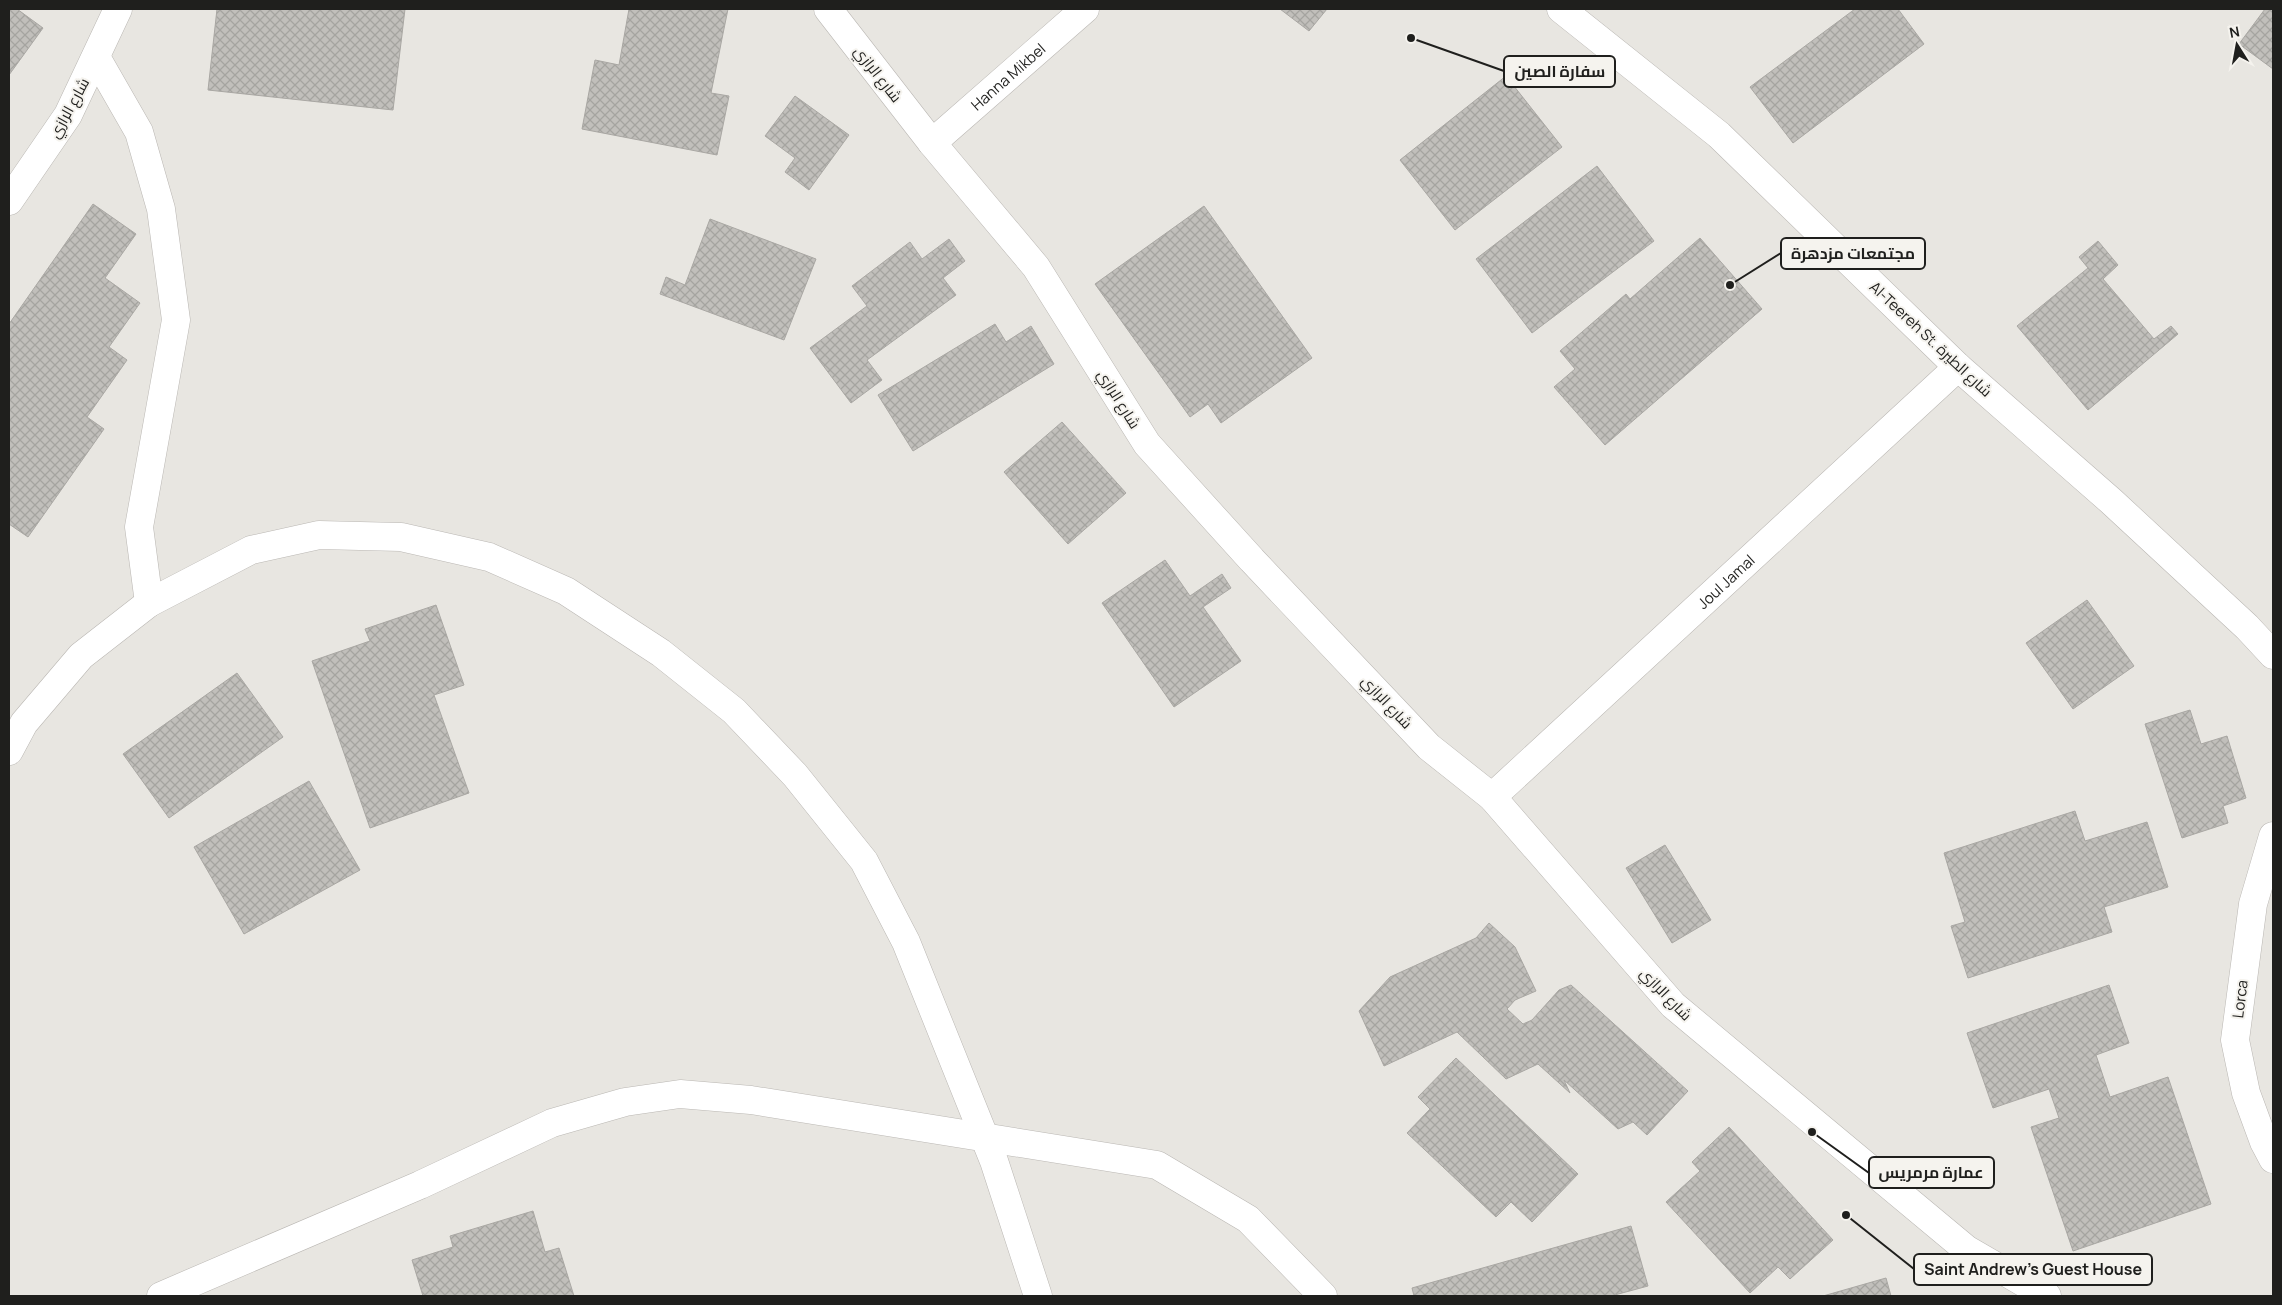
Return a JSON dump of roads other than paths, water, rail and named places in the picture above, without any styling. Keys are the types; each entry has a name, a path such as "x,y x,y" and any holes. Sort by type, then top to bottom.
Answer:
{"street":[{"name":"شارع الرازي","path":"9,201 68,116 118,9"},
{"name":"شارع الرازي","path":"828,9 932,143 1036,267 1147,444 1252,560 1429,747 1492,797 1672,1005 1966,1249 2046,1296"},
{"name":"Hanna Mikbel","path":"932,143 1085,9"},
{"name":"Al-Teereh St. شارع الطيرة","path":"1562,9 1719,135 1958,367 2111,501 2247,627 2273,655"},
{"path":"96,57 139,132 161,210 176,320 139,527 149,603"},
{"name":"Joul Jamal","path":"1492,797 1958,367"},
{"path":"9,751 24,723 81,656 149,603 251,550 319,534 401,537 481,555 566,591 661,654 734,711 795,775 864,861 906,942 994,1161 1038,1296"},
{"name":"Lorca","path":"2273,836 2252,904 2235,1040 2246,1093 2264,1142 2273,1159"},
{"path":"162,1296 420,1184 552,1123 625,1102 680,1094 751,1100 1157,1165 1248,1219 1323,1296"}],"place":[{"name":"سفارة الصين","path":"1411,38"},
{"name":"مجتمعات مزدهرة","path":"1730,285"},
{"name":"عمارة مرمريس","path":"1812,1132"},
{"name":"Saint Andrew's Guest House","path":"1846,1215"}]}
